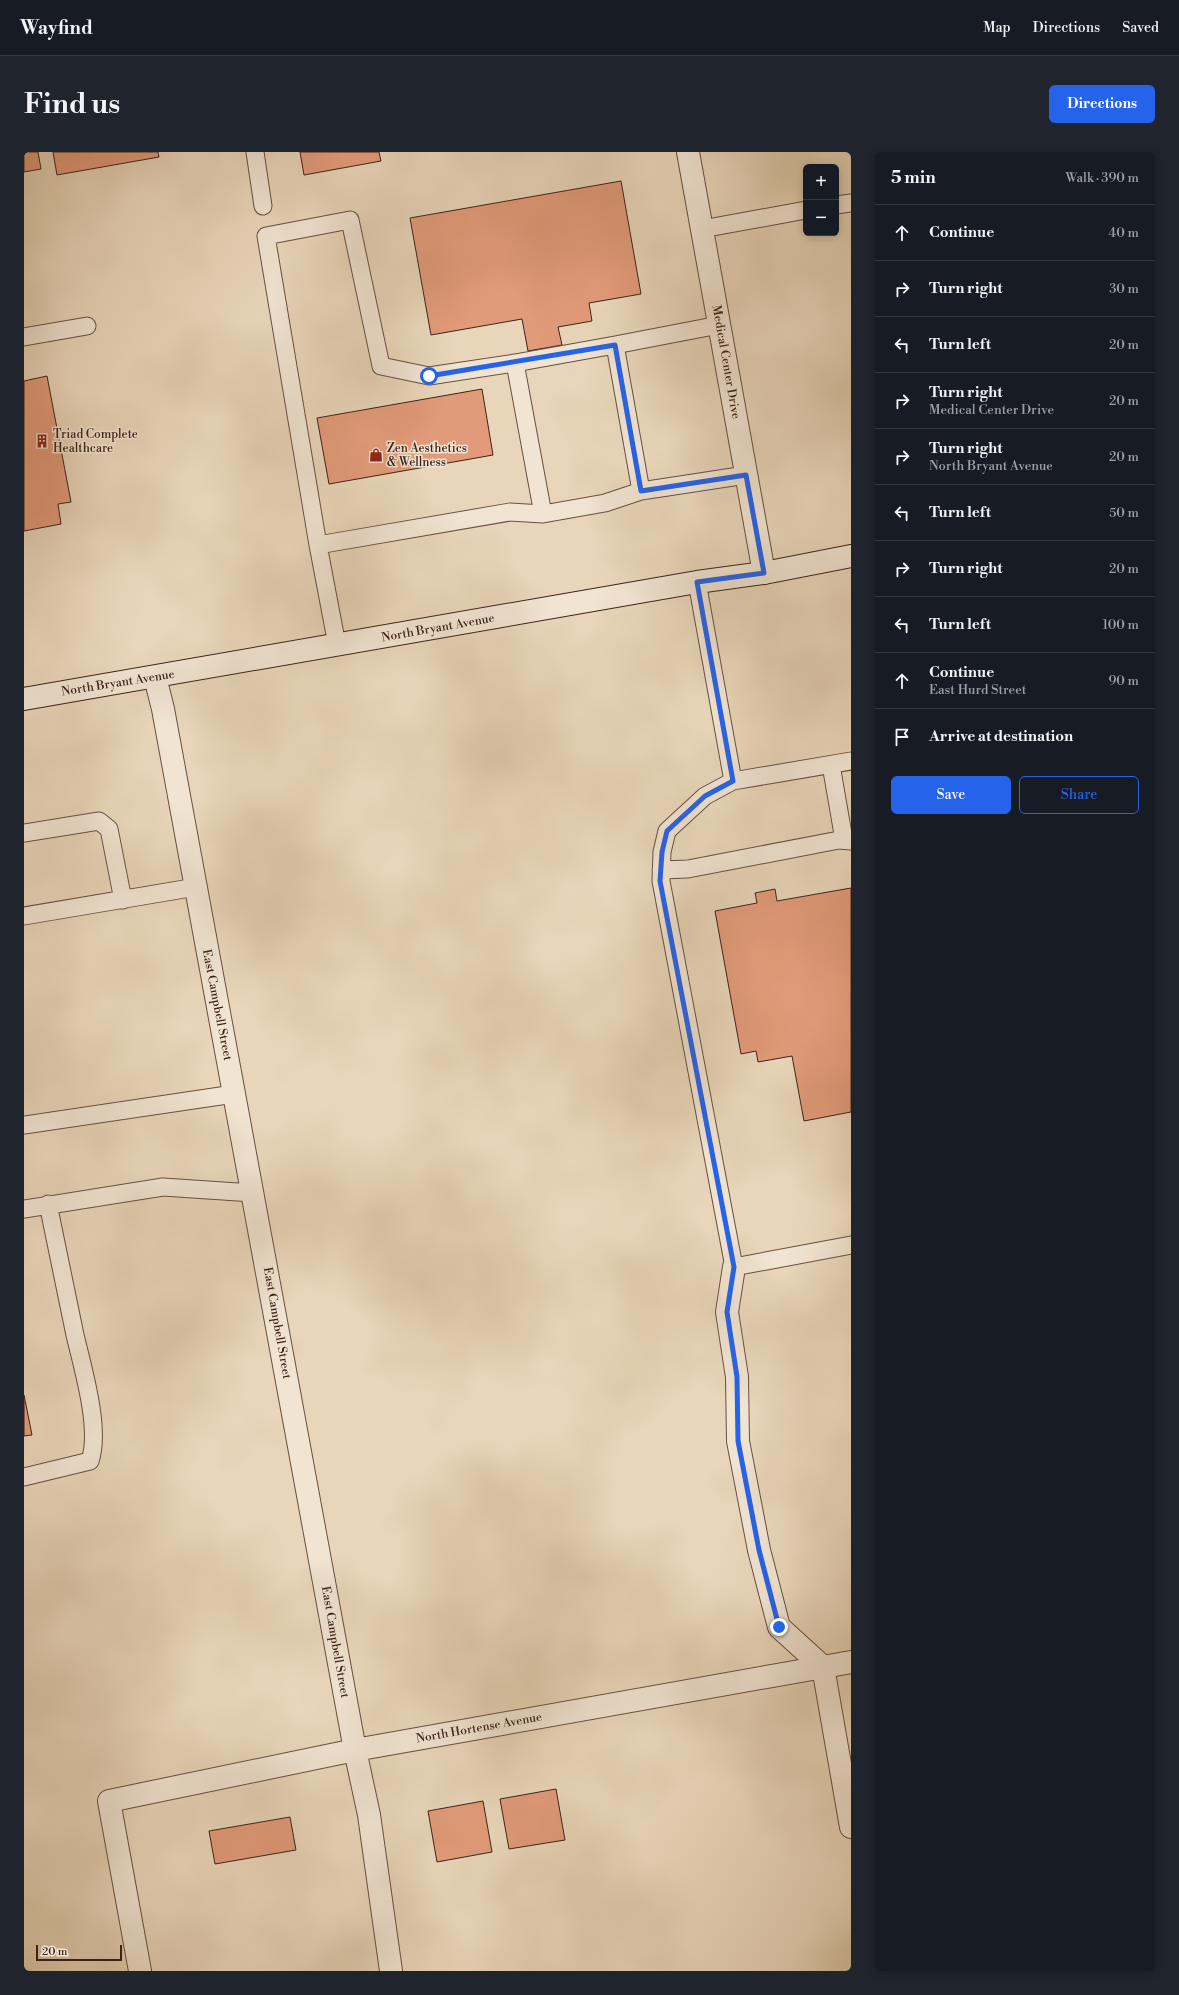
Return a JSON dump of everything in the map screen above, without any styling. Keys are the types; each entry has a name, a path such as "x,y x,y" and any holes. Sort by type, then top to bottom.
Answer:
{"street":[{"name":"Medical Center Drive","path":"688,152 764,573"},
{"name":"North Bryant Avenue","path":"24,699 337,646 697,582 764,573 851,556"},
{"name":"East Campbell Street","path":"155,677 163,709 355,1750 369,1815 391,1971"},
{"path":"734,1267 727,1312 737,1377 738,1441 759,1550 779,1627 823,1667 851,1827"},
{"name":"North Hortense Avenue","path":"140,1971 109,1801 355,1750 851,1662"}],"lane":[{"path":"255,152 263,206"},
{"path":"839,205 851,203"},
{"path":"702,229 803,211"},
{"path":"337,646 318,545 266,236 350,220 381,366 429,376 515,363 720,325"},
{"path":"24,337 87,326"},
{"path":"615,345 641,491"},
{"path":"515,363 544,514"},
{"path":"318,545 510,512 544,514 605,503 641,491 746,475"},
{"path":"697,582 733,781"},
{"path":"851,761 733,781 705,796 667,831 662,852 660,881 734,1267 851,1245"},
{"path":"661,870 688,869 847,840 831,765"},
{"path":"24,833 99,821 109,829 123,900"},
{"path":"24,916 196,887"},
{"path":"24,1125 234,1094"},
{"path":"24,1209 163,1187 252,1193"},
{"path":"24,1478 90,1461 93,1451 94,1434 88,1393 48,1204"}],"building":[{"path":"24,152 38,152 41,169 24,172"},
{"path":"53,152 158,152 159,157 57,175"},
{"path":"300,152 379,152 381,161 304,175"},
{"path":"621,181 641,294 589,303 592,321 558,327 562,345 528,351 522,319 431,335 410,218"},
{"name":"Triad Complete Healthcare","path":"47,376 71,502 58,504 61,524 24,531 24,381"},
{"path":"482,389 493,455 329,484 317,418"},
{"path":"851,888 851,1112 804,1121 792,1056 758,1062 756,1051 741,1054 715,911 757,903 755,893 775,889 777,901"},
{"path":"24,1395 32,1435 24,1436"},
{"path":"556,1789 565,1840 509,1849 500,1799"},
{"path":"483,1801 492,1852 437,1862 428,1811"},
{"path":"290,1817 296,1850 215,1864 209,1831"}],"place":[{"name":"Triad Complete Healthcare","path":"42,441"},
{"name":"Zen Aesthetics & Wellness","path":"376,455"}],"route":[{"path":"429,376 515,363 615,345 641,491 746,475 764,573 697,582 733,781 705,796 667,831 662,852 660,881 734,1267 727,1312 737,1377 738,1441 759,1550 779,1627"}]}
